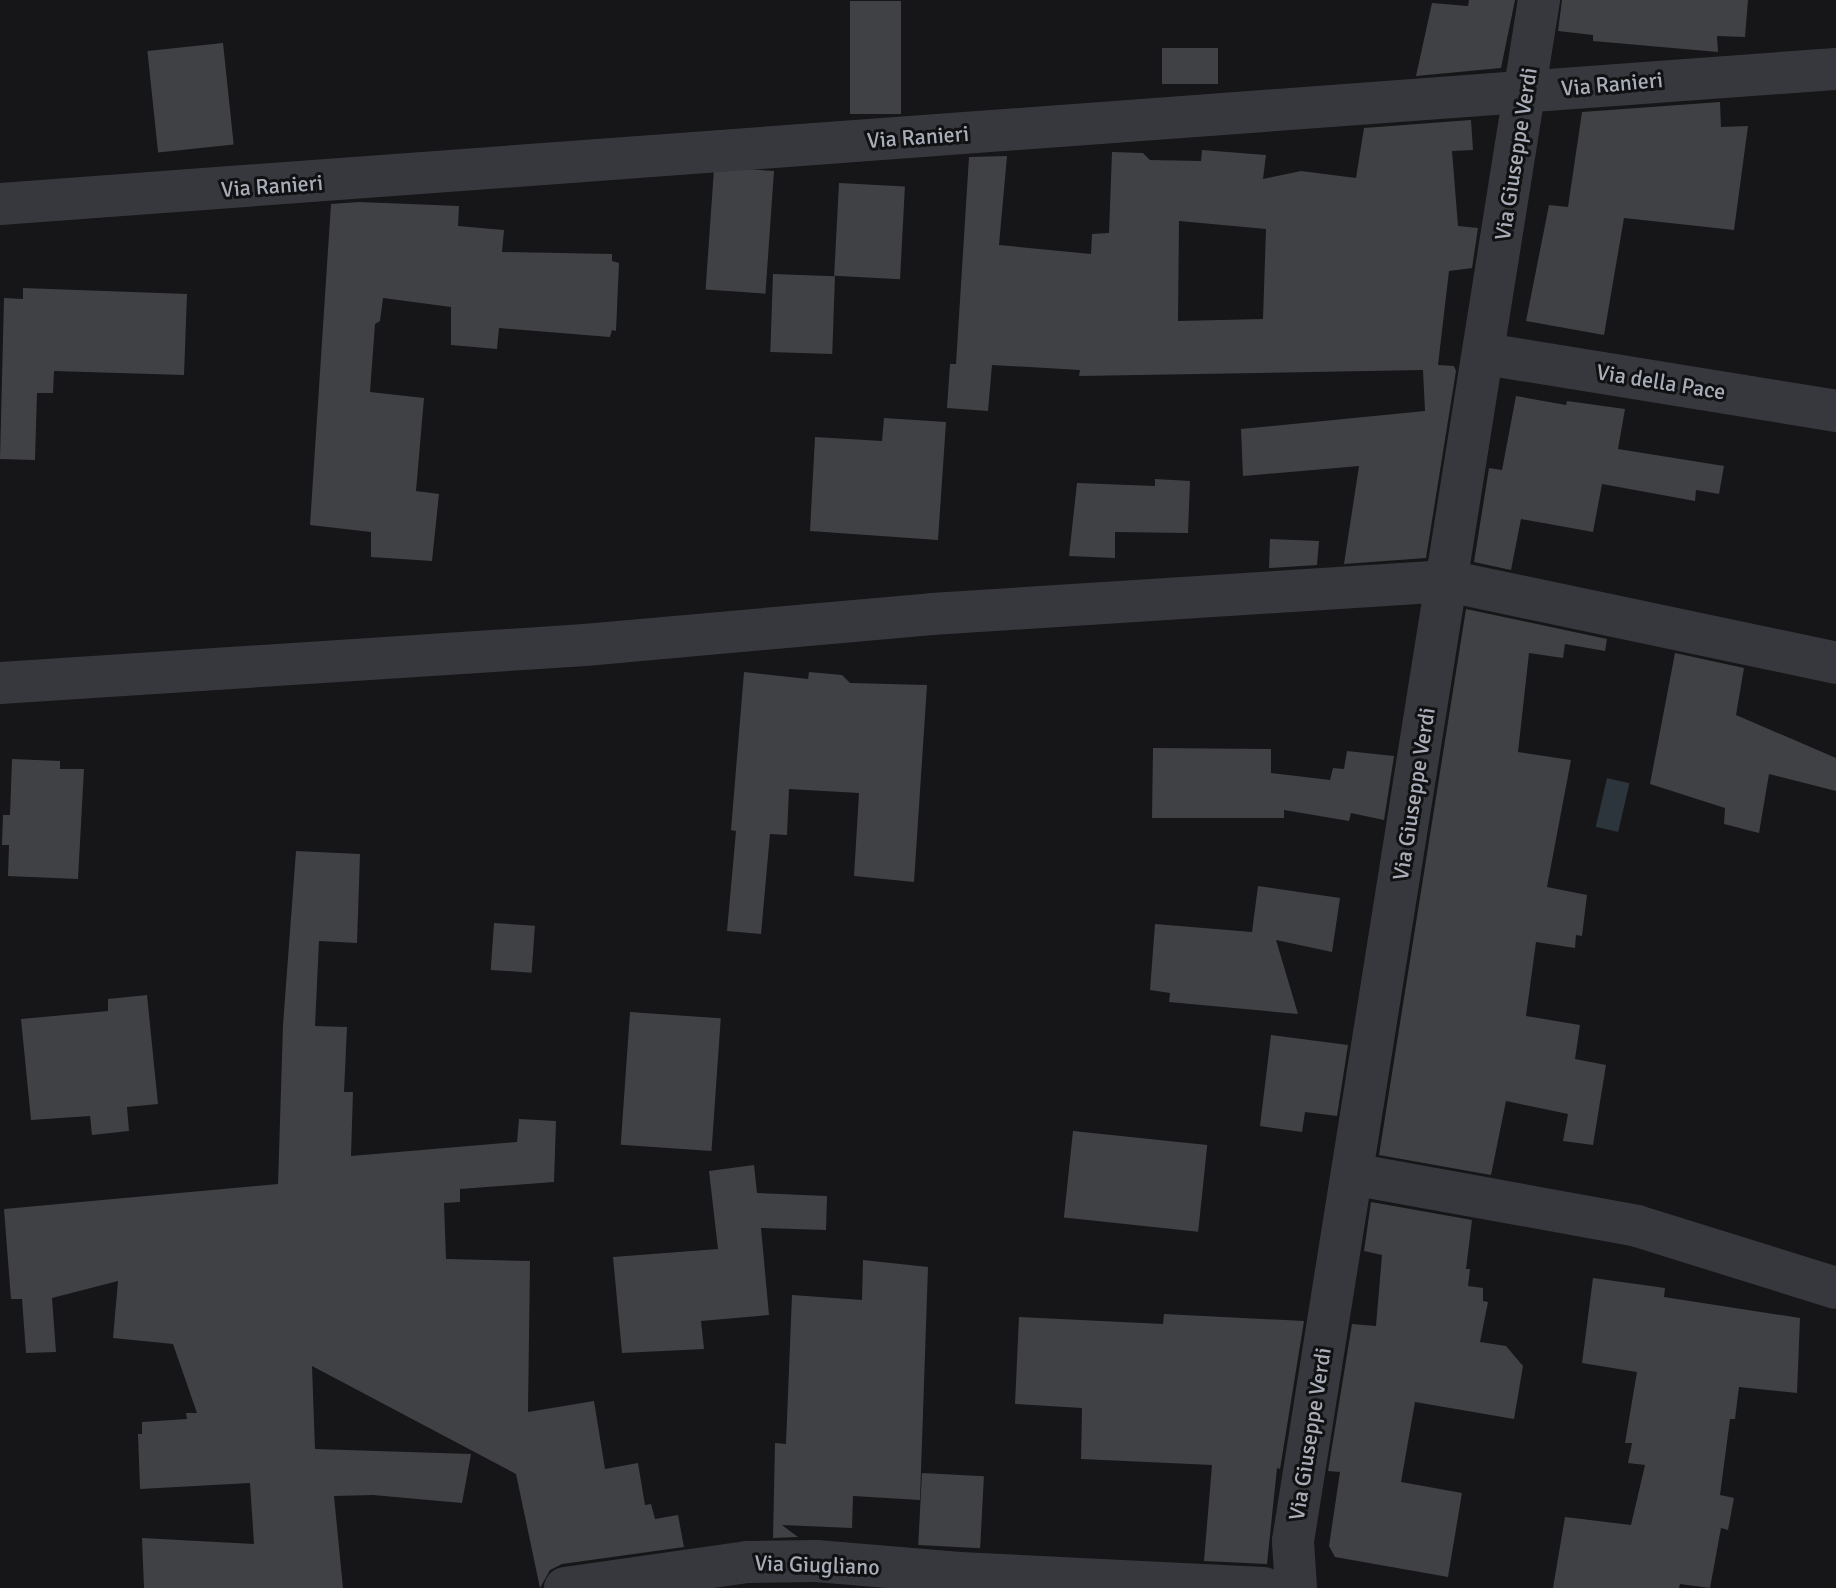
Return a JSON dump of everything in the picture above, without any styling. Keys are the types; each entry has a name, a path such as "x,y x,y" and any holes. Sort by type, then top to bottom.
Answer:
{"street":[{"name":"Via Giuseppe Verdi","path":"1296,1588 1293,1541 1485,354 1539,0"},
{"name":"Via Ranieri","path":"0,204 1836,69"},
{"name":"Via della Pace","path":"1485,354 1836,411"},
{"path":"0,683 585,645 932,614 1448,581 1836,663"},
{"path":"1352,1174 1637,1226 1836,1288"},
{"name":"Via Giugliano","path":"565,1588 747,1562 816,1561 878,1578 1264,1588"}],"shaded area":[{"path":"1607,778 1629,783 1618,832 1596,827"}],"building":[{"path":"1469,0 1515,0 1501,68 1416,76 1432,3 1468,6"},
{"path":"1562,0 1748,0 1745,37 1717,36 1718,52 1593,41 1593,35 1558,31"},
{"path":"850,1 901,1 901,114 850,114"},
{"path":"223,43 234,144 158,152 147,51"},
{"path":"1162,48 1218,48 1218,84 1162,84"},
{"path":"1720,102 1721,127 1748,126 1734,230 1624,218 1604,335 1526,321 1549,205 1568,207 1582,112"},
{"path":"1471,120 1473,150 1452,151 1458,226 1478,228 1472,268 1449,271 1438,365 1454,366 1456,371 1426,558 1344,564 1359,466 1243,476 1241,429 1425,411 1423,370 1079,376 1080,370 992,365 988,411 947,408 950,364 956,364 969,157 1007,156 999,245 1091,254 1092,234 1109,233 1112,152 1143,153 1150,160 1201,161 1202,150 1266,155 1263,179 1301,171 1356,178 1364,128","holes":["1179,221 1266,229 1263,319 1178,321"]},
{"path":"714,167 774,171 765,294 706,290"},
{"path":"839,183 905,186 900,279 834,276"},
{"path":"359,202 459,206 458,226 504,230 502,252 612,254 612,261 619,263 616,331 612,330 610,337 499,328 497,349 451,345 451,307 383,298 380,321 375,324 370,392 424,398 416,491 439,494 432,561 371,557 371,532 310,525 331,204"},
{"path":"773,274 835,276 832,354 770,352"},
{"path":"23,288 187,294 184,375 54,371 53,393 37,393 35,460 0,459 4,298 23,299"},
{"path":"1516,396 1566,405 1567,401 1625,409 1618,449 1724,466 1719,494 1696,490 1695,501 1602,484 1593,532 1521,519 1511,570 1474,562 1489,468 1502,470"},
{"path":"884,418 946,422 938,540 810,531 815,437 882,441"},
{"path":"1155,479 1190,481 1188,533 1115,532 1115,558 1069,556 1077,483 1155,486"},
{"path":"1270,539 1319,541 1317,565 1269,568"},
{"path":"1466,609 1607,639 1605,651 1565,644 1563,658 1529,653 1518,752 1571,760 1547,887 1587,895 1582,936 1576,935 1575,948 1536,942 1526,1016 1580,1025 1575,1059 1606,1065 1593,1145 1563,1141 1568,1114 1506,1101 1491,1175 1379,1155"},
{"path":"1675,653 1744,668 1736,715 1836,758 1836,791 1769,774 1759,833 1724,824 1725,808 1650,784"},
{"path":"744,672 808,679 809,672 842,675 850,683 927,685 914,882 854,876 859,793 789,789 787,835 770,834 761,934 727,931 736,831 731,830"},
{"path":"1153,748 1271,749 1271,773 1330,780 1333,768 1344,769 1347,751 1394,756 1384,820 1351,813 1349,821 1284,810 1284,818 1152,818"},
{"path":"12,759 60,761 60,769 84,769 78,879 8,876 9,845 2,845 3,815 10,815"},
{"path":"296,851 360,854 357,943 319,941 315,1026 347,1027 344,1092 353,1092 351,1156 517,1142 519,1119 556,1121 554,1182 460,1189 460,1202 444,1203 446,1259 530,1261 528,1412 594,1401 605,1469 638,1463 645,1505 651,1504 655,1519 678,1515 684,1547 562,1564 550,1570 540,1588 516,1474 312,1366 315,1449 471,1454 462,1503 373,1495 334,1496 343,1588 144,1588 142,1538 254,1544 250,1483 140,1489 138,1434 142,1434 142,1422 187,1419 186,1413 197,1413 173,1344 113,1338 118,1281 52,1298 56,1352 26,1353 22,1299 11,1299 4,1209 278,1184 283,1025"},
{"path":"1258,886 1340,898 1332,952 1276,940 1298,1014 1169,1002 1170,993 1150,990 1155,924 1252,932"},
{"path":"494,923 535,926 532,973 491,970"},
{"path":"147,995 158,1104 127,1107 129,1131 92,1135 90,1116 31,1120 21,1019 108,1011 108,999"},
{"path":"630,1012 721,1018 712,1151 621,1145"},
{"path":"1271,1035 1348,1045 1337,1116 1305,1112 1302,1132 1260,1126"},
{"path":"1073,1131 1207,1145 1198,1232 1064,1218"},
{"path":"754,1165 757,1193 827,1196 826,1230 761,1228 769,1315 701,1321 704,1349 622,1353 613,1257 718,1249 709,1171"},
{"path":"1371,1202 1472,1220 1466,1269 1470,1269 1468,1286 1483,1288 1483,1301 1488,1302 1480,1342 1506,1346 1523,1366 1514,1419 1415,1402 1401,1482 1462,1493 1448,1577 1335,1557 1329,1546 1340,1472 1328,1471 1352,1324 1376,1326 1382,1255 1364,1251"},
{"path":"863,1260 928,1267 920,1500 853,1496 852,1528 782,1525 798,1537 773,1538 775,1443 786,1444 792,1295 862,1300"},
{"path":"1593,1278 1665,1288 1664,1297 1800,1318 1797,1393 1739,1387 1735,1419 1730,1419 1720,1495 1734,1498 1728,1530 1721,1528 1710,1588 1680,1584 1679,1588 1553,1588 1565,1517 1631,1525 1645,1465 1628,1463 1632,1443 1625,1443 1637,1372 1582,1363"},
{"path":"1164,1314 1304,1321 1280,1469 1277,1468 1267,1564 1204,1561 1212,1465 1081,1459 1082,1408 1015,1404 1019,1317 1163,1324"},
{"path":"922,1473 984,1476 980,1548 918,1545"}]}
